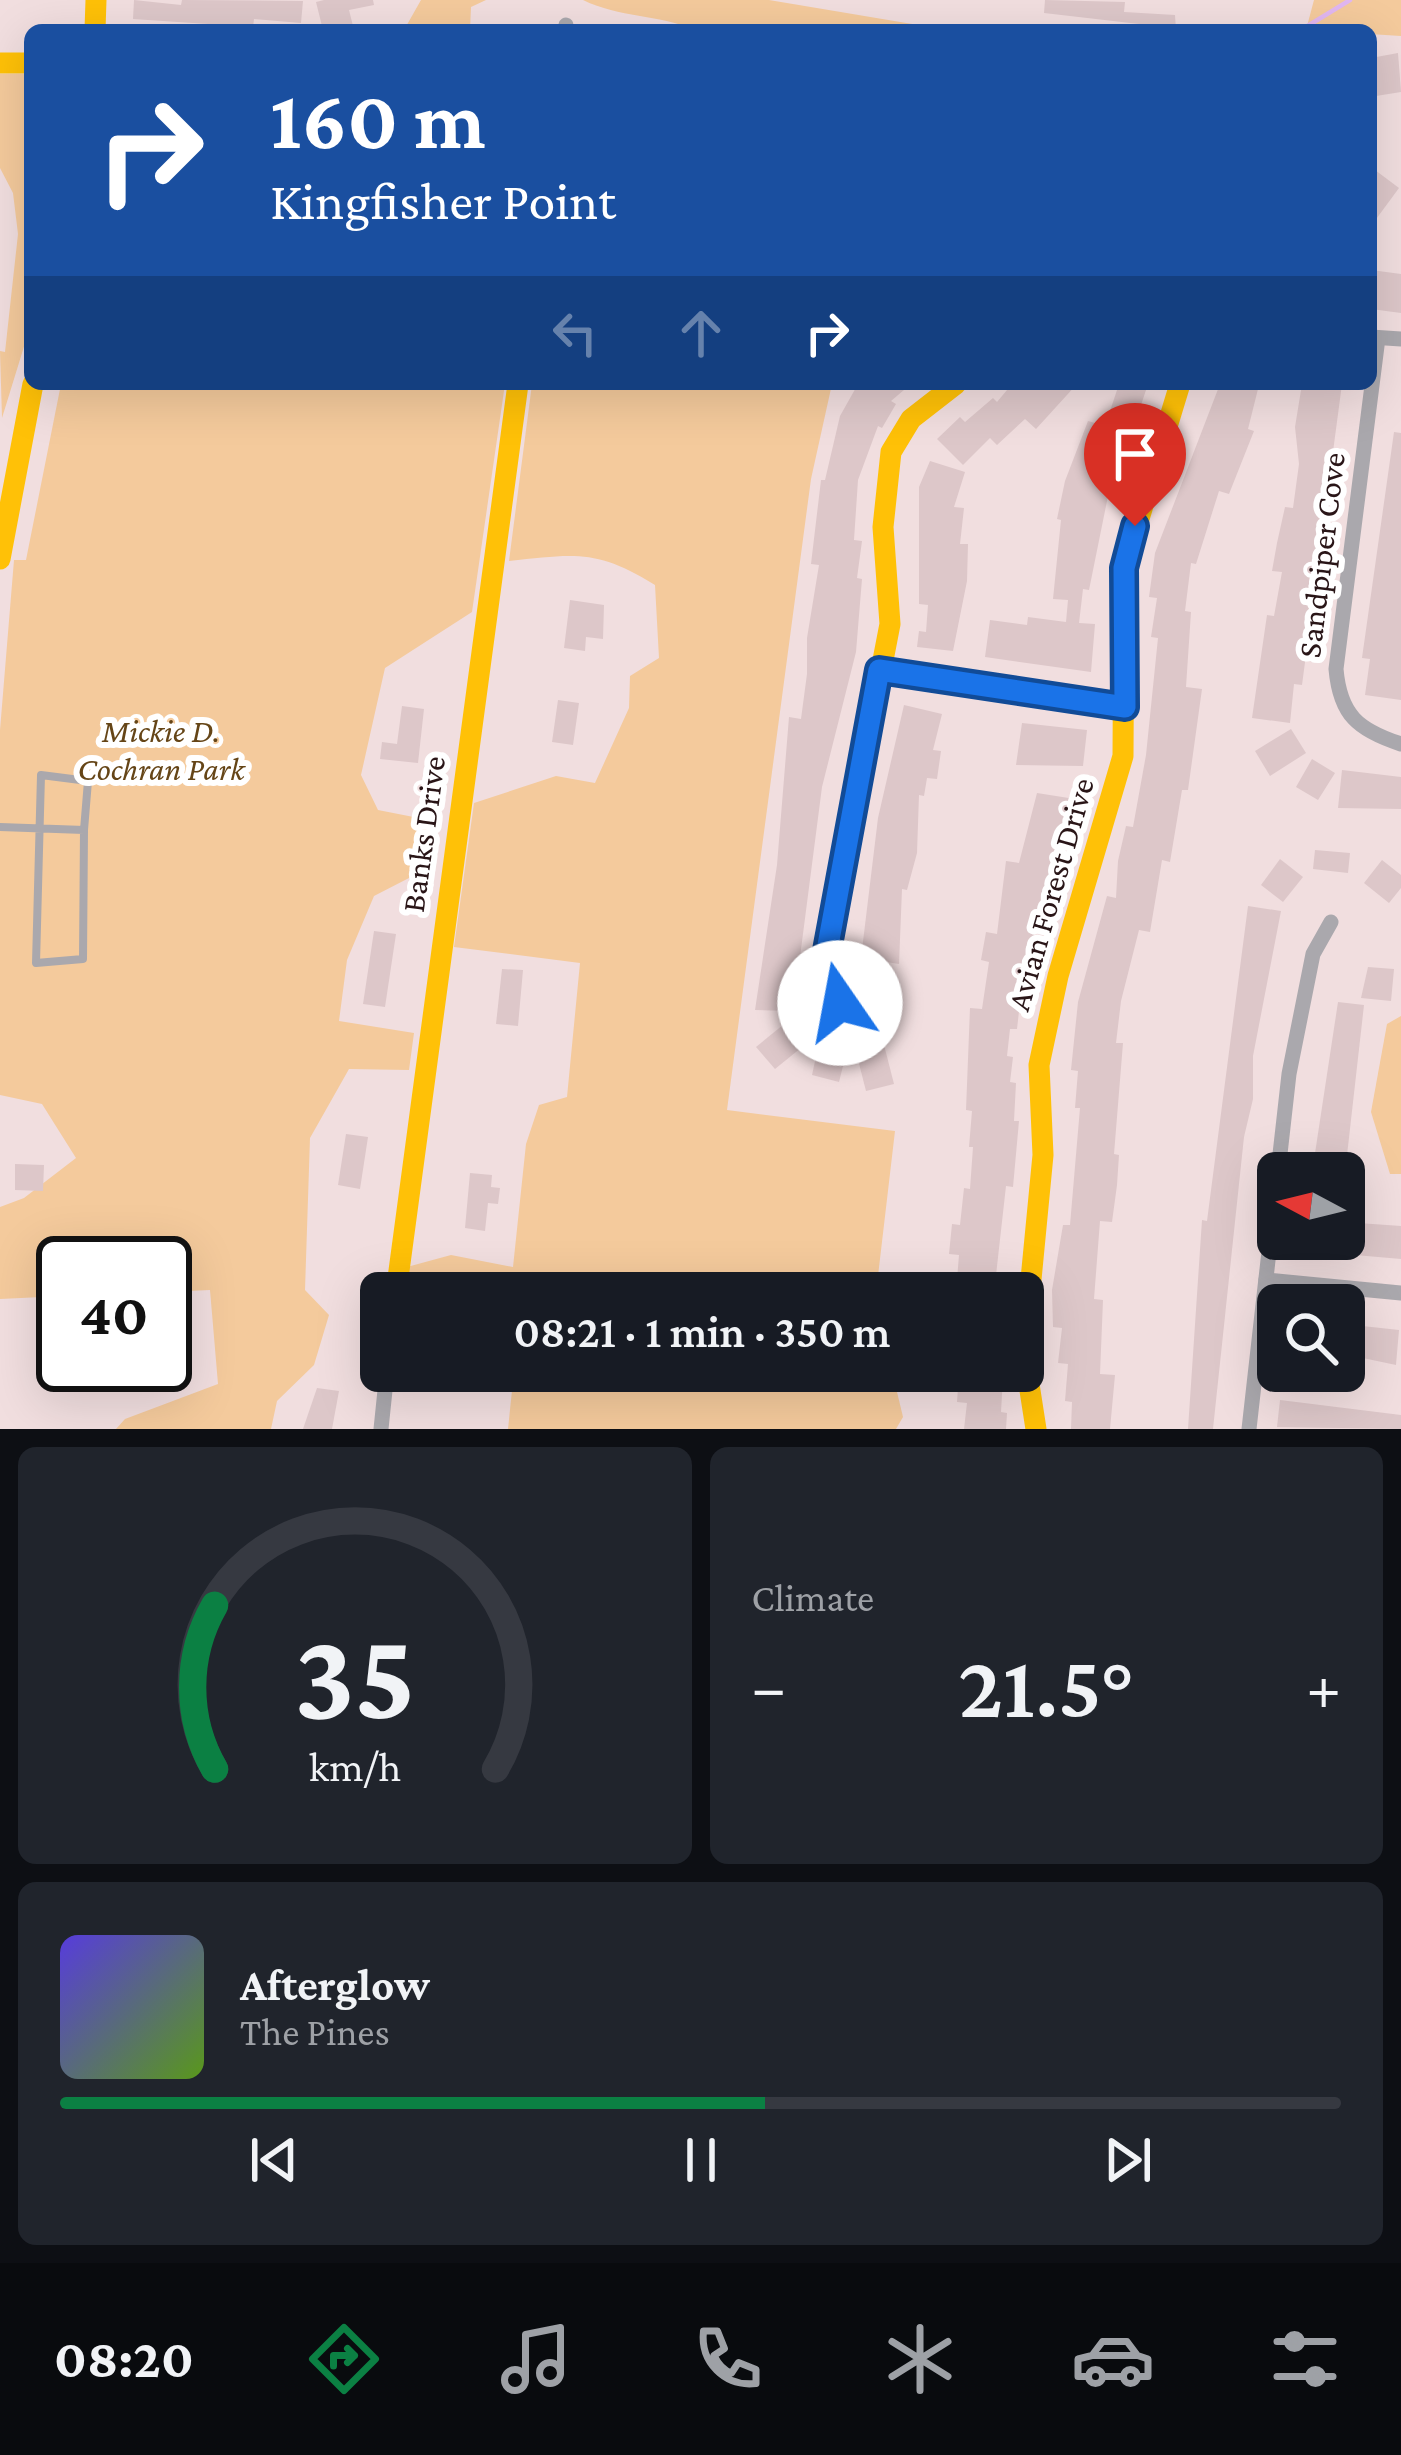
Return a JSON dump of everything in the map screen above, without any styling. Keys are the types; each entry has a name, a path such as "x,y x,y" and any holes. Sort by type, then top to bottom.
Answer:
{"street":[{"path":"0,559 33,390"},
{"name":"Banks Drive","path":"399,1272 517,390"},
{"path":"840,1003 826,956 890,624 884,570 890,457 899,435 921,408 947,390"},
{"name":"Avian Forest Drive","path":"1036,1429 1024,1352 1043,1155 1039,1065 1058,976 1123,756 1124,568 1145,485 1171,424 1179,390"},
{"name":"Sandpiper Cove","path":"1369,390 1336,669 1340,698 1352,722 1401,744"},
{"path":"879,670 1125,707"},
{"path":"1249,1429 1299,1016 1312,954 1330,922"},
{"path":"1266,1280 1401,1293"},
{"path":"381,1429 385,1392"}],"lane":[{"path":"41,775 88,781 83,959 36,963 38,828 41,775"},
{"path":"0,826 84,830"}],"green space":[{"path":"421,0 486,0 471,7 470,24 407,24"},
{"path":"583,0 769,0 912,24 676,24"},
{"path":"1314,0 1401,0 1401,36 1377,34 1377,24 1308,24"},
{"path":"0,74 24,74 24,346 2,418 0,351 5,352 18,234 13,193 0,168"},
{"name":"Mickie D. Cochran Park","path":"60,390 504,390 472,612 385,668 361,775 378,810 439,822 409,878 374,896 347,960 339,1021 414,1033 409,1070 349,1069 310,1138 305,1290 329,1315 314,1365 277,1401 271,1429 116,1429 125,1419 218,1384 210,1290 192,1291 192,1236 36,1236 36,1297 0,1299 0,1207 24,1198 76,1158 42,1104 0,1095 0,730 14,560 26,560"},
{"path":"531,390 831,390 811,479 727,1110 895,1131 878,1272 407,1272 407,1267 451,1255 513,1267 526,1144 539,1105 567,1097 580,963 454,947 474,803 556,776 595,783 629,708 630,676 659,658 655,585 601,560 509,561"},
{"path":"1401,1016 1401,1174 1390,1174 1371,1112 1387,1024"},
{"path":"512,1392 897,1392 903,1417 896,1429 508,1429"}],"building":[{"path":"134,0 181,5 182,0 303,1 301,23 133,19"},
{"path":"373,0 374,5 349,10 352,24 322,24 316,2"},
{"path":"1045,0 1125,2 1124,12 1175,15 1176,24 1139,24 1044,13"},
{"path":"1398,53 1401,92 1377,96 1377,57"},
{"path":"1377,172 1399,188 1377,218"},
{"path":"1377,271 1401,274 1401,313 1377,310"},
{"path":"855,390 904,390 891,401 896,404 882,428 878,426 858,480 854,540 862,541 857,578 862,579 856,652 822,787 793,1011 755,1010 777,865 789,717 801,719 807,674 807,638 819,565 811,564 821,480 825,480 840,416"},
{"path":"1007,390 1072,390 1036,429 1025,419 997,445 990,438 963,465 937,439 960,417 965,422 993,398 997,402"},
{"path":"1117,390 1146,390 1139,411 1146,413 1108,496 1089,590 1083,589 1079,623 1095,624 1091,672 985,657 990,620 1027,625 1028,617 1066,622 1068,600 1053,599 1061,520 1057,519 1065,481 1088,421 1105,426"},
{"path":"1218,390 1258,390 1248,429 1254,431 1229,494 1219,491 1196,564 1191,563 1185,611 1191,612 1186,687 1202,689 1188,790 1182,790 1170,862 1162,860 1150,932 1139,930 1121,1001 1116,1043 1123,1043 1114,1154 1119,1155 1117,1185 1112,1222 1100,1221 1094,1299 1103,1300 1100,1374 1115,1375 1110,1429 1071,1429 1072,1402 1065,1401 1068,1364 1058,1363 1062,1328 1053,1327 1052,1290 1063,1225 1070,1225 1080,1108 1075,1108 1078,1071 1071,1070 1078,1002 1107,896 1116,898 1118,861 1126,826 1133,827 1146,755 1158,638 1151,637 1157,598 1149,597 1155,553"},
{"path":"1301,390 1341,390 1302,685 1294,684 1290,723 1252,718 1267,615 1274,616 1282,572 1272,571 1277,543 1285,507 1293,508 1299,464 1295,427"},
{"path":"1394,432 1401,433 1401,700 1365,695 1370,659 1362,658"},
{"path":"930,461 965,472 954,507 964,508 960,544 968,544 967,581 953,651 917,647 919,631 926,632 928,605 919,604 919,487"},
{"path":"570,600 604,605 603,639 586,637 585,651 564,648"},
{"path":"558,700 579,703 573,745 552,742"},
{"path":"904,705 942,714 933,750 941,751 937,779 927,778 924,796 919,795 917,853 907,890 902,889 899,964 861,958 878,818"},
{"path":"402,706 424,709 418,763 380,759 382,742 397,744"},
{"path":"1022,723 1087,730 1083,766 1016,765"},
{"path":"1291,729 1306,753 1270,776 1255,751"},
{"path":"1312,759 1335,773 1318,800 1296,787"},
{"path":"1342,770 1401,777 1401,809 1338,808"},
{"path":"1037,793 1075,799 1024,967 1017,1029 1010,1029 1007,1056 1013,1057 1010,1082 1016,1083 1014,1121 1019,1121 1013,1187 1006,1186 996,1272 958,1272 959,1255 949,1254 952,1224 960,1225 964,1188 970,1189 973,1147 969,1147 972,1111 966,1110 970,1008 982,1009 989,962 981,960 986,932 997,934 1006,861 1019,863"},
{"path":"1315,850 1350,853 1348,873 1313,869"},
{"path":"1280,859 1303,877 1283,902 1261,885"},
{"path":"1382,860 1401,875 1401,888 1389,903 1364,883"},
{"path":"1248,906 1281,911 1253,1056 1253,1099 1244,1137 1213,1429 1188,1429 1202,1220 1207,1221"},
{"path":"374,931 396,934 385,1007 363,1004"},
{"path":"1368,967 1394,969 1391,1001 1361,998"},
{"path":"502,969 523,970 518,1026 496,1024"},
{"path":"1338,1002 1364,1005 1347,1152 1315,1152"},
{"path":"794,1016 812,1039 775,1069 756,1047"},
{"path":"882,1037 894,1084 866,1091 854,1044"},
{"path":"820,1038 836,1042 834,1049 848,1046 839,1082 812,1075"},
{"path":"346,1134 368,1137 360,1189 338,1185"},
{"path":"15,1164 44,1165 43,1191 15,1190"},
{"path":"470,1173 492,1175 491,1187 500,1188 498,1204 488,1203 485,1231 465,1228"},
{"path":"1365,1223 1401,1226 1401,1259 1365,1256"},
{"path":"1365,1326 1399,1330 1396,1365 1365,1358"},
{"path":"317,1388 339,1391 332,1429 303,1429"},
{"path":"958,1392 1002,1392 1006,1429 964,1429 967,1403 957,1402"},
{"path":"1280,1400 1401,1415 1401,1429 1277,1427"}],"waterway":[{"path":"1311,24 1350,0"}],"traffic: slow":[{"path":"95,24 96,0"},
{"path":"0,63 24,63"},
{"path":"0,559 32,390"},
{"path":"399,1272 517,390"},
{"path":"840,1003 826,955 890,624 883,527 891,452 911,419 948,390"},
{"path":"1036,1429 1024,1352 1043,1155 1039,1065 1058,976 1123,756 1124,568 1178,390"}],"route":[{"path":"840,1003 826,956 879,670 1125,707 1124,568 1135,526"}]}
